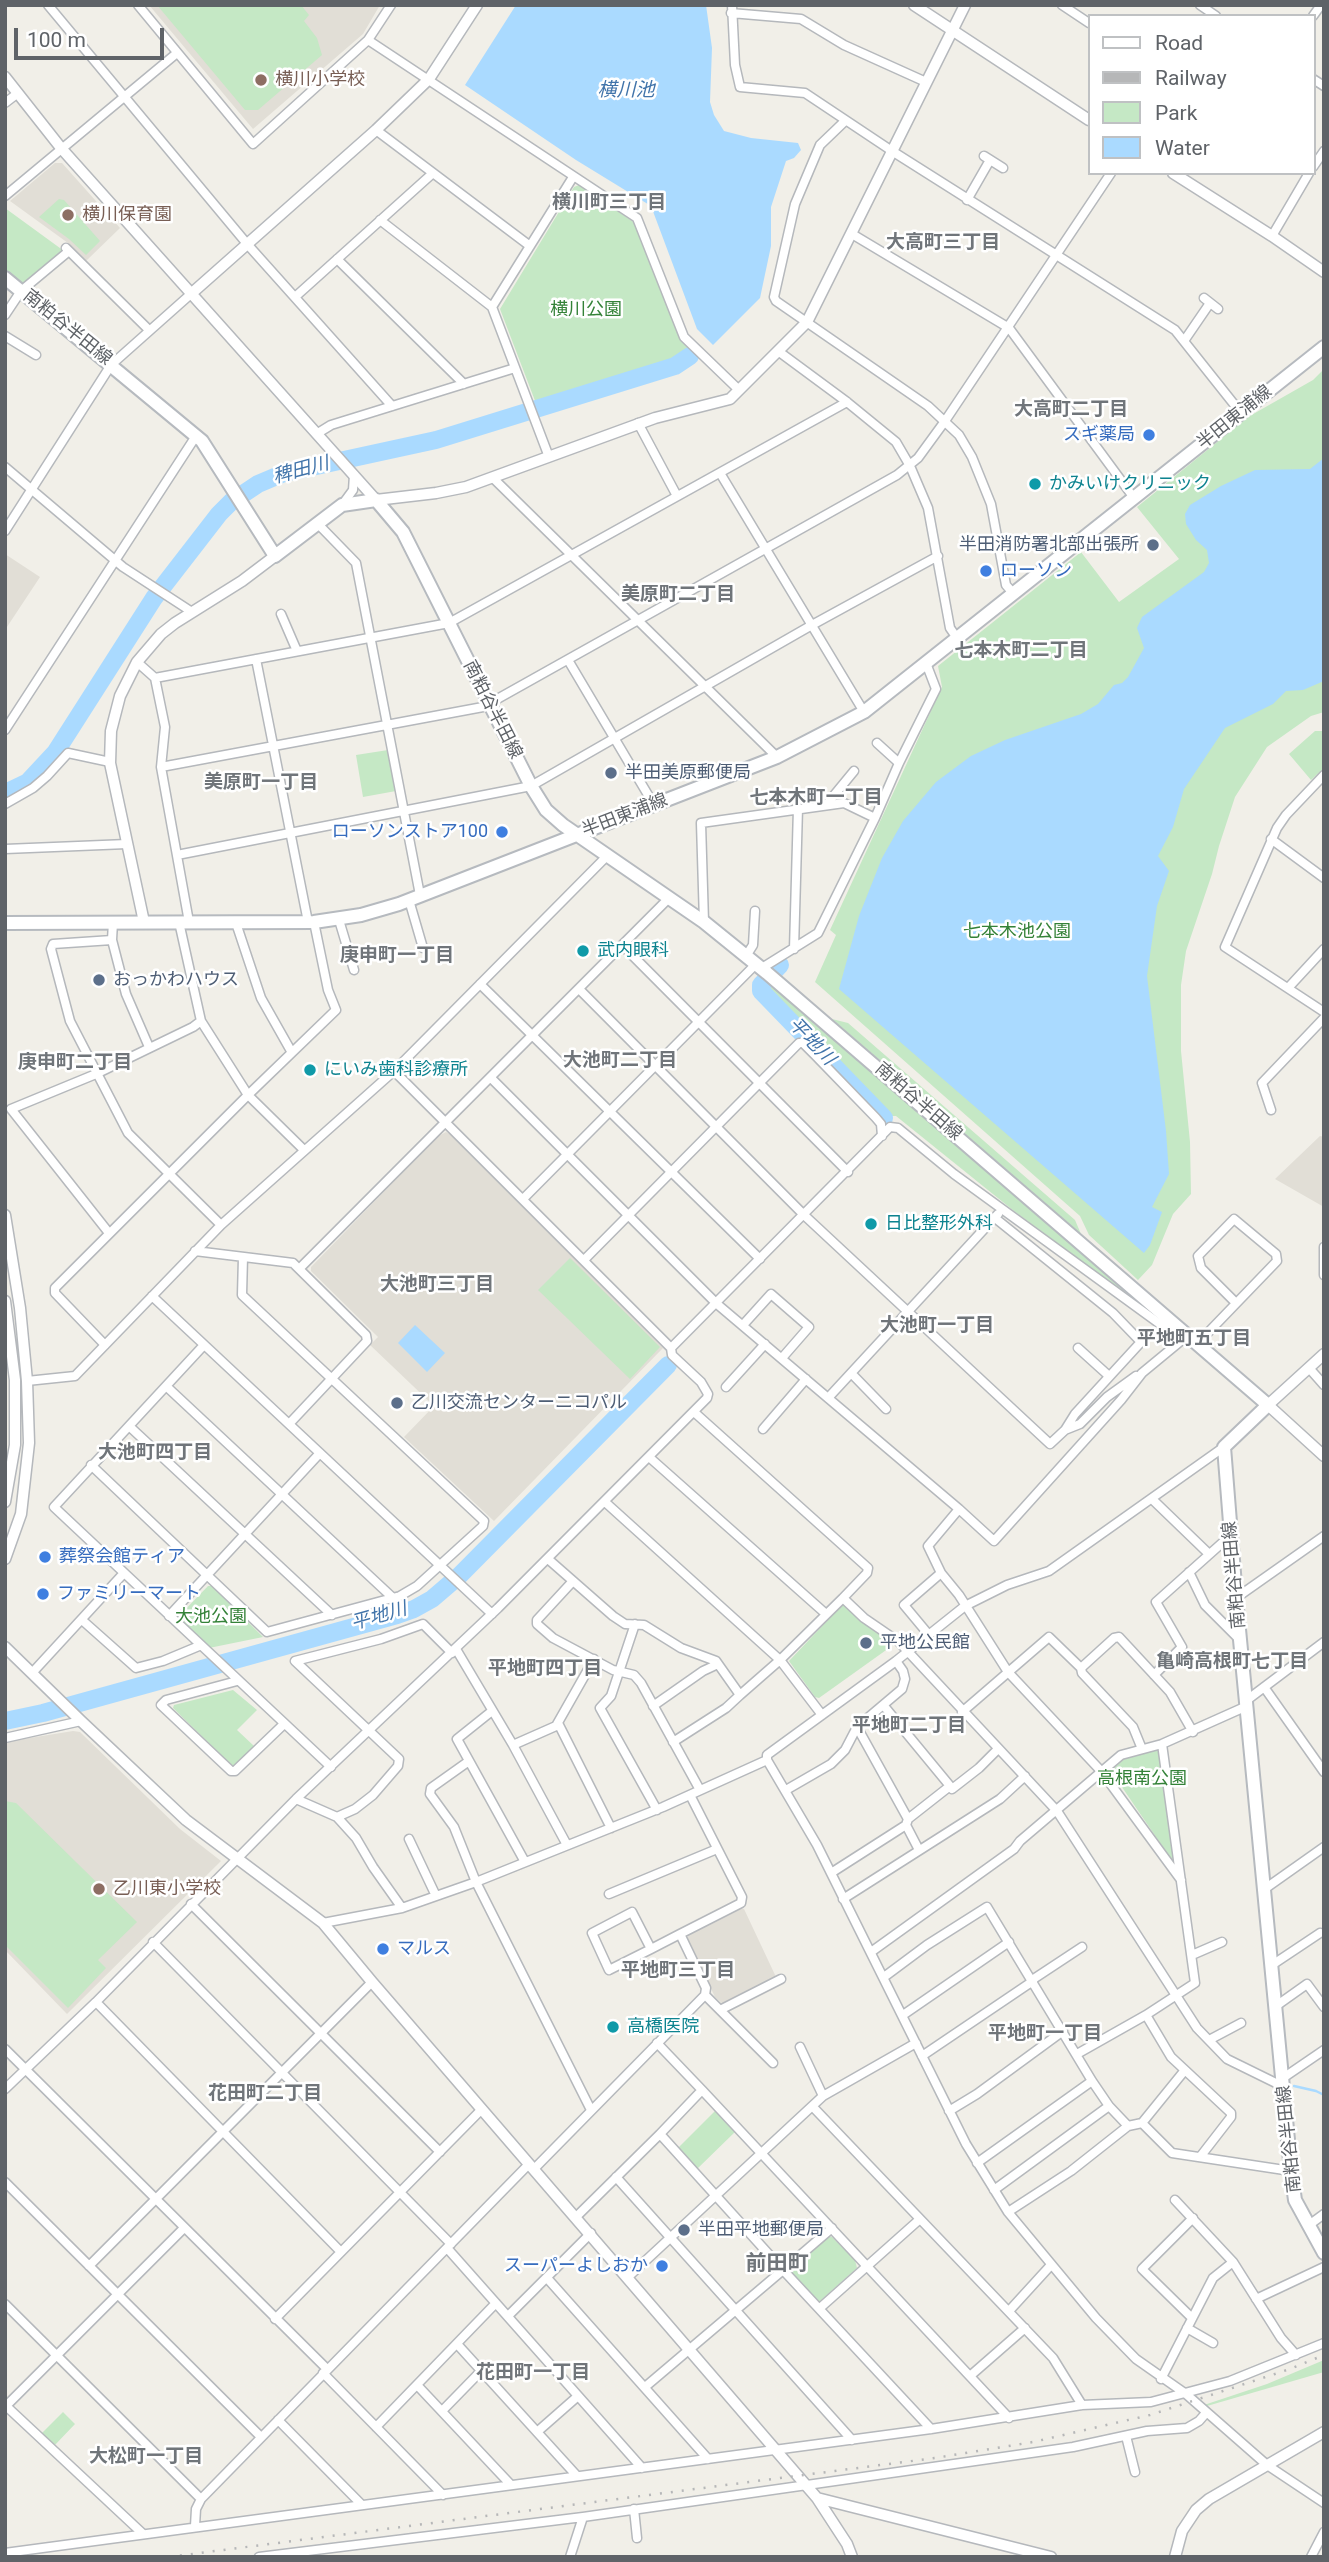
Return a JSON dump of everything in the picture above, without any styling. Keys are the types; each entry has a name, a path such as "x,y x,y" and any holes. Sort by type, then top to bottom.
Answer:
{"main road":[{"name":"南粕谷半田線","path":"5,278 202,441 275,556"},
{"name":"半田東浦線","path":"5,923 339,920 415,897 777,757 864,712 1324,347"},
{"name":"南粕谷半田線","path":"376,500 403,532 531,786 546,810 607,856 704,922 761,968 1022,1191 1190,1342 1268,1405"},
{"path":"275,556 342,505 376,500"},
{"path":"1224,1447 1268,1405"},
{"name":"南粕谷半田線","path":"1224,1447 1236,1598 1295,2200 1324,2253"}],"street":[{"path":"48,5 247,246 392,406"},
{"path":"138,5 253,144 368,40 391,5"},
{"path":"5,531 111,365 376,130 429,79 477,5"},
{"path":"914,5 1088,119"},
{"path":"5,77 61,148 376,500 436,494 493,478 638,423 730,399 807,322 965,5"},
{"path":"1062,5 1088,22"},
{"path":"1200,5 1212,12"},
{"path":"926,82 844,45 800,19 731,9 735,65 740,87 805,93 967,200 1175,330 1241,413"},
{"path":"368,40 637,218 684,337 739,390"},
{"path":"5,196 177,53"},
{"path":"5,103 18,93"},
{"path":"845,121 820,145 795,204 774,297 945,421 959,435 982,478 991,504 1006,585 1013,593"},
{"path":"376,130 530,246"},
{"path":"967,200 987,158 1003,168"},
{"path":"295,297 433,173"},
{"path":"161,767 483,707 910,466 945,421 1009,328 1110,175"},
{"path":"1176,175 1324,272"},
{"path":"1272,236 1309,175"},
{"path":"492,307 573,177"},
{"path":"380,220 492,307 549,457"},
{"path":"852,234 1009,328 1134,498"},
{"path":"5,315 21,291 68,249 149,330"},
{"path":"337,259 464,384"},
{"path":"1184,341 1207,300 1218,309"},
{"path":"5,336 36,355"},
{"path":"778,351 892,438 910,466 928,508 950,628 957,638"},
{"path":"318,433 331,425 515,368"},
{"path":"155,678 449,623 847,402"},
{"path":"638,423 677,496"},
{"path":"5,730 196,436"},
{"path":"5,467 116,560 192,612"},
{"path":"342,505 353,491 351,471"},
{"path":"720,473 864,712"},
{"path":"493,478 777,757"},
{"path":"317,524 356,563 403,811 423,948"},
{"path":"144,922 110,762 111,731 127,679 161,634 275,556"},
{"path":"177,855 531,786 938,556"},
{"path":"281,614 297,651"},
{"path":"105,1345 55,1293 55,1288 291,1051 336,1010 328,990 290,832 257,659"},
{"path":"568,660 654,805"},
{"path":"138,662 155,678 164,727 161,767 177,855 184,922 201,1021 247,1095 304,1150"},
{"path":"523,1199 699,1021 761,968 818,933 936,689 926,663"},
{"path":"877,743 899,763"},
{"path":"5,804 33,788 57,767 68,752 110,762"},
{"path":"826,805 854,771"},
{"path":"1324,775 1286,815 1272,839 1225,947 1324,1013"},
{"path":"704,922 701,823 844,803 875,818"},
{"path":"794,949 798,808"},
{"path":"1272,839 1324,878"},
{"path":"5,849 127,844"},
{"path":"27,1381 75,1376 220,1225 394,1071 607,856"},
{"path":"300,1268 669,898"},
{"path":"755,911 753,945 761,968"},
{"path":"339,920 354,970"},
{"path":"113,922 112,940 126,994 149,1047"},
{"path":"236,923 261,998 291,1051"},
{"path":"112,940 53,944 51,949 69,1021 128,1133 220,1225"},
{"path":"623,946 848,1171"},
{"path":"1288,988 1324,949"},
{"path":"480,984 760,1259"},
{"path":"579,989 804,1215 1050,1444 1141,1342 1114,1313 995,1218"},
{"path":"1270,1110 1262,1083 1324,1018"},
{"path":"108,1233 11,1109 96,1074 201,1021"},
{"path":"584,1260 799,1043 876,1118 881,1124 882,1136"},
{"path":"5,2090 296,1800 548,1559 694,1412 708,1394 701,1382 672,1355 671,1348 394,1071"},
{"path":"491,1078 717,1304 959,1509 993,1541 1121,1400 1142,1373"},
{"path":"671,1348 882,1136 894,1128 1002,1210 1190,1342"},
{"path":"828,1398 1002,1210"},
{"path":"5,1215 20,1308 27,1381 29,1443 26,1489 21,1514 5,1559"},
{"path":"1065,1430 1080,1424 1107,1396 1190,1342 1236,1303 1277,1261 1276,1254 1234,1219 1198,1256 1200,1268 1236,1303"},
{"path":"1324,1247 1324,1275"},
{"path":"195,1251 293,1263 366,1335 367,1341 289,1424"},
{"path":"91,1465 267,1633 393,1598 417,1586 443,1567 483,1526 484,1521 242,1295 243,1257"},
{"path":"743,1325 771,1294 809,1327 782,1359"},
{"path":"152,1296 492,1614"},
{"path":"5,1301 15,1444 5,1502"},
{"path":"204,1345 54,1507 331,1767"},
{"path":"726,1387 765,1345"},
{"path":"1078,1348 1109,1376"},
{"path":"1324,1354 1268,1405 1324,1456"},
{"path":"1309,1368 1324,1385"},
{"path":"851,1373 886,1409"},
{"path":"763,1429 806,1379"},
{"path":"166,1386 393,1598"},
{"path":"674,1742 726,1707 780,1660 867,1573 868,1568 694,1412"},
{"path":"129,1426 332,1615"},
{"path":"1224,1447 1049,1571 1007,1585 965,1606 908,1653 767,1755 767,1760 831,1873 977,2163 1008,2212 1116,2340 1161,2379 1186,2394 1267,2465 1324,2502"},
{"path":"169,1616 320,1453"},
{"path":"649,1457 826,1614"},
{"path":"1152,1499 1209,1554"},
{"path":"605,1502 780,1660 822,1715"},
{"path":"959,1509 928,1546 941,1573 1008,1672 1101,1771 1181,1880"},
{"path":"1154,1675 1182,1647 1156,1602 1231,1535"},
{"path":"1236,1598 1324,1536"},
{"path":"548,1559 625,1624 644,1625 681,1648 716,1661 740,1695"},
{"path":"1189,1572 1205,1605 1241,1641"},
{"path":"32,1673 124,1573"},
{"path":"929,1635 904,1605 941,1573"},
{"path":"573,1581 537,1623 552,1638 618,1671 634,1675 701,1790"},
{"path":"843,1598 864,1618 899,1642 1057,1811 1197,2028 1227,2059 1283,2083 1323,2053"},
{"path":"82,1620 136,1668 163,1661 200,1646"},
{"path":"337,1817 355,1809 373,1795 398,1766 399,1759 295,1661 381,1639 423,1624 454,1651 513,1745 568,1845"},
{"path":"635,1624 611,1696 600,1708 657,1810"},
{"path":"962,1712 1049,1637 1081,1668 1082,1673 1133,1727 1142,1749"},
{"path":"1081,1668 1114,1638 1119,1637 1170,1692 1193,1732"},
{"path":"871,1952 1014,1849 1121,1755 1193,1732 1247,1703 1324,1642"},
{"path":"5,1647 165,1801 236,1859 323,1923 817,2498 847,2544 852,2557"},
{"path":"513,1745 558,1723 594,1659"},
{"path":"786,1790 831,1764 845,1749 857,1727 899,1693 905,1679 897,1661"},
{"path":"653,1706 703,1671 718,1664"},
{"path":"237,1681 166,1700 161,1705 231,1771 235,1771 284,1724"},
{"path":"1264,1687 1324,1772"},
{"path":"884,1706 952,1789 998,1749"},
{"path":"492,1711 457,1739 525,1862"},
{"path":"5,1738 81,1721"},
{"path":"558,1723 611,1828"},
{"path":"857,1727 919,1850"},
{"path":"1077,2054 1146,2015 1195,1983 1162,1744"},
{"path":"323,1923 402,1908 476,1882 657,1810 767,1760"},
{"path":"469,1761 429,1791 454,1827 476,1882 591,2110"},
{"path":"843,1899 1000,1799 1026,1776"},
{"path":"831,1873 907,1822 950,1786"},
{"path":"651,1949 632,1912 592,1933 609,1970 651,1949 680,1934 742,1900 690,1795"},
{"path":"296,1800 337,1817 356,1838 402,1908"},
{"path":"409,1839 436,1896"},
{"path":"1266,1888 1324,1847"},
{"path":"609,1894 717,1849"},
{"path":"191,1904 440,2152"},
{"path":"884,1977 927,1945 988,1907 1092,2081 1128,2126"},
{"path":"1272,1965 1320,1933"},
{"path":"195,2526 196,2509 201,2499 449,2246 591,2110 705,1995 706,1988 680,1934"},
{"path":"153,1942 400,2192 642,2468"},
{"path":"903,2015 1009,1942"},
{"path":"1192,1955 1222,1942"},
{"path":"922,2056 1082,1947"},
{"path":"720,2010 780,1979"},
{"path":"89,2266 372,1982"},
{"path":"1276,2006 1307,1984 1324,2007"},
{"path":"705,1995 773,2063"},
{"path":"96,2002 341,2252"},
{"path":"1146,2015 1171,2057 1231,2113 1231,2117 1200,2157"},
{"path":"1209,2040 1241,2023"},
{"path":"949,2110 977,2094 1063,2031"},
{"path":"657,2043 1009,2418"},
{"path":"628,2277 823,2096 916,2043"},
{"path":"800,2047 823,2096"},
{"path":"5,2049 275,2319 443,2495"},
{"path":"1008,2212 1071,2171 1128,2126 1142,2123 1185,2070"},
{"path":"977,2163 1092,2081"},
{"path":"576,2217 702,2090"},
{"path":"994,2190 1110,2106"},
{"path":"813,2107 1053,2358 1082,2405"},
{"path":"275,2319 482,2109"},
{"path":"1142,2123 1172,2152 1292,2171"},
{"path":"660,2134 931,2430"},
{"path":"616,2177 852,2440"},
{"path":"5,2182 261,2437"},
{"path":"1175,2200 1233,2262 1281,2339 1296,2355"},
{"path":"1309,2225 1324,2214"},
{"path":"1192,2318 1142,2269 1194,2218"},
{"path":"820,2308 920,2219"},
{"path":"142,2533 6,2406 184,2228"},
{"path":"645,2387 832,2228"},
{"path":"508,2316 591,2233"},
{"path":"1161,2379 1213,2278 1233,2262"},
{"path":"1009,2311 1051,2265"},
{"path":"1256,2300 1324,2267"},
{"path":"547,2278 708,2459"},
{"path":"376,2427 496,2303"},
{"path":"5,2304 201,2499"},
{"path":"970,2376 1025,2328"},
{"path":"1187,2328 1213,2343"},
{"path":"5,2553 931,2430 1082,2405 1135,2404 1186,2394 1230,2381 1324,2343"},
{"path":"457,2344 577,2476"},
{"path":"442,2410 481,2371"},
{"path":"417,2385 511,2485"},
{"path":"537,2431 578,2396"},
{"path":"259,2557 583,2517 1073,2447 1147,2431 1187,2428 1206,2413"},
{"path":"278,2420 362,2505"},
{"path":"1175,2557 1182,2531 1196,2510 1209,2499 1324,2432"},
{"path":"1126,2436 1135,2472"},
{"path":"817,2498 1051,2557"},
{"path":"634,2510 637,2538"},
{"path":"570,2557 583,2517"},
{"path":"1311,2557 1324,2532"}],"shaded area":[{"name":"横川小学校","path":"149,5 380,5 363,34 253,129"},
{"name":"横川保育園","path":"55,163 62,163 120,228 86,261 68,243 10,201"},
{"path":"5,554 40,577 5,630"},
{"path":"446,1132 455,1137 663,1348 494,1521 404,1437 434,1406 370,1345 378,1337 311,1271 311,1267 437,1137"},
{"path":"1320,1136 1324,1137 1324,1207 1275,1179"},
{"name":"乙川東小学校","path":"80,1732 180,1829 221,1861 67,2014 5,1950 5,1742"},
{"path":"744,1909 776,1977 723,2004 715,1997 687,1938 689,1934"}],"green space":[{"name":"横川小学校","path":"157,5 301,5 309,15 304,21 317,38 322,55 258,110 245,110"},
{"name":"横川公園","path":"579,185 635,223 680,340 691,351 655,369 537,406 500,309 574,187"},
{"path":"59,199 64,200 100,241 86,255 39,217"},
{"path":"5,208 64,251 25,284 19,283 5,271"},
{"name":"七本木池公園","path":"1324,369 1324,712 1311,716 1267,747 1235,797 1186,951 1181,985 1181,1051 1190,1142 1191,1194 1173,1214 1152,1265 1138,1280 1089,1235 1080,1216 815,982 836,935 830,930 942,687 938,666 1081,552 1119,602 1179,559 1137,507 1248,417 1313,380"},
{"path":"1315,731 1324,731 1324,768 1311,780 1289,754"},
{"path":"388,750 396,791 363,797 356,755"},
{"path":"770,981 1157,1317 1014,1211 896,1116 886,1116 765,991"},
{"path":"832,1019 848,1023 1075,1220 1081,1234"},
{"path":"570,1258 660,1347 630,1379 538,1290"},
{"name":"大池公園","path":"208,1586 212,1586 263,1637 209,1648 179,1616"},
{"path":"844,1603 896,1643 819,1698 815,1697 789,1661"},
{"path":"233,1690 257,1710 237,1730 254,1746 235,1765 231,1765 173,1708 174,1705"},
{"name":"高根南公園","path":"1155,1750 1160,1752 1176,1858 1171,1859 1111,1771 1125,1758"},
{"path":"5,1801 16,1803 137,1922 98,1960 106,1968 68,2008 5,1945"},
{"path":"716,2110 736,2131 696,2170 677,2149"},
{"path":"828,2237 832,2237 855,2260 857,2268 819,2302 792,2273 792,2268"},
{"path":"1324,2360 1324,2372 1204,2405 1267,2384"},
{"path":"63,2412 75,2424 54,2446 42,2433"}],"water":[{"name":"横川池","path":"516,5 706,5 712,48 710,102 724,131 751,138 798,143 801,150 794,158 786,161 771,207 771,246 760,298 713,345 697,329 651,206 576,160 465,85"},
{"name":"七本木池公園","path":"1324,458 1324,681 1303,690 1286,691 1273,704 1225,728 1184,789 1173,827 1158,856 1169,871 1157,906 1147,976 1169,1174 1152,1207 1162,1212 1150,1245 1144,1253 839,989 859,916 882,858 903,821 936,782 971,756 1005,740 1081,714 1098,704 1114,685 1122,683 1128,677 1144,648 1137,628 1142,617 1204,572 1209,563 1207,550 1196,540 1186,524 1185,514 1190,505 1255,470 1310,469"},
{"path":"415,1325 445,1353 427,1372 398,1343"}],"waterway":[{"name":"稗田川","path":"5,793 28,782 55,753 154,598 219,514 231,502 258,484 284,473 436,440 675,366 690,356"},
{"name":"平地川","path":"780,965 761,985 761,991 884,1118"},
{"name":"平地川","path":"5,1721 43,1713 414,1609 432,1599 460,1575 668,1365"},
{"path":"1294,2086 1324,2095"}],"railway":[{"path":"169,2557 935,2458 1033,2442 1150,2415 1290,2369 1324,2355"}],"place":[{"name":"横川小学校","path":"261,80"},
{"name":"横川保育園","path":"68,215"},
{"name":"スギ薬局","path":"1149,435"},
{"name":"かみいけクリニック","path":"1035,484"},
{"name":"半田消防署北部出張所","path":"1153,545"},
{"name":"ローソン","path":"986,571"},
{"name":"半田美原郵便局","path":"611,773"},
{"name":"ローソンストア100","path":"502,832"},
{"name":"武内眼科","path":"583,951"},
{"name":"おっかわハウス","path":"99,980"},
{"name":"にいみ歯科診療所","path":"310,1070"},
{"name":"日比整形外科","path":"871,1224"},
{"name":"乙川交流センターニコパル","path":"397,1403"},
{"name":"葬祭会館ティア","path":"45,1557"},
{"name":"ファミリーマート","path":"43,1594"},
{"name":"平地公民館","path":"866,1643"},
{"name":"乙川東小学校","path":"99,1889"},
{"name":"マルス","path":"383,1949"},
{"name":"高橋医院","path":"613,2027"},
{"name":"半田平地郵便局","path":"684,2230"},
{"name":"スーパーよしおか","path":"662,2266"}],"district":[{"name":"横川町三丁目","path":"609,203"},
{"name":"大高町三丁目","path":"943,243"},
{"name":"大高町二丁目","path":"1071,410"},
{"name":"美原町二丁目","path":"678,595"},
{"name":"七本木町二丁目","path":"1021,651"},
{"name":"美原町一丁目","path":"261,783"},
{"name":"七本木町一丁目","path":"816,798"},
{"name":"庚申町一丁目","path":"397,956"},
{"name":"大池町二丁目","path":"620,1061"},
{"name":"庚申町二丁目","path":"75,1063"},
{"name":"大池町三丁目","path":"437,1285"},
{"name":"大池町一丁目","path":"937,1326"},
{"name":"平地町五丁目","path":"1194,1339"},
{"name":"大池町四丁目","path":"155,1453"},
{"name":"亀崎高根町七丁目","path":"1232,1662"},
{"name":"平地町四丁目","path":"545,1669"},
{"name":"平地町二丁目","path":"909,1726"},
{"name":"平地町三丁目","path":"678,1971"},
{"name":"平地町一丁目","path":"1045,2034"},
{"name":"花田町二丁目","path":"265,2094"},
{"name":"前田町","path":"777,2265"},
{"name":"花田町一丁目","path":"533,2373"},
{"name":"大松町一丁目","path":"146,2457"}]}
